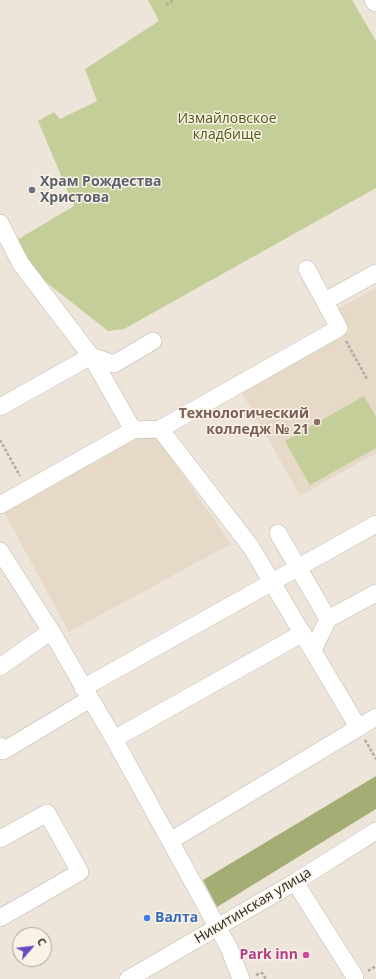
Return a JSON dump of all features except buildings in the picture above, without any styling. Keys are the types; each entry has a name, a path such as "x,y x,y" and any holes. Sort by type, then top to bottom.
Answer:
{"street":[{"path":"1,228 21,264 91,356 133,430"},
{"path":"0,505 133,430 160,429 339,328 307,269"},
{"path":"325,301 376,273"},
{"path":"0,407 91,356 114,364 153,341"},
{"path":"160,429 251,547 358,727"},
{"path":"0,746 3,751 86,694 272,582 376,524"},
{"path":"278,533 328,619"},
{"path":"0,551 51,631 86,694 114,739 217,927 228,948 240,979"},
{"path":"313,650 328,619 376,593"},
{"path":"0,667 51,631"},
{"path":"114,739 302,633"},
{"path":"170,841 376,717"},
{"path":"0,839 46,813 80,872 0,918"},
{"name":"Никитинская улица","path":"128,979 146,975 217,927 295,882 376,831"},
{"path":"295,882 355,978"}],"path":[{"path":"166,5 174,0"},
{"path":"339,328 367,379"},
{"path":"0,440 28,489"},
{"path":"358,727 376,759"}],"shaded area":[{"name":"Технологический колледж № 21","path":"376,288 376,453 300,496 241,391 349,332 336,310"},
{"path":"156,436 231,544 69,632 4,512 129,440"}],"green space":[{"name":"Измайловское кладбище","path":"148,0 352,0 376,41 376,188 124,329 108,331 27,267 15,241 74,206 38,121 54,112 60,119 97,101 85,69 159,21"},
{"path":"364,396 376,417 376,448 310,485 285,441"},
{"path":"376,776 376,809 217,907 203,880"}],"place":[{"name":"Храм Рождества Христова","path":"32,190"},
{"name":"Технологический колледж № 21","path":"317,422"},
{"name":"Валта","path":"147,918"},
{"name":"Park inn","path":"306,955"}]}
